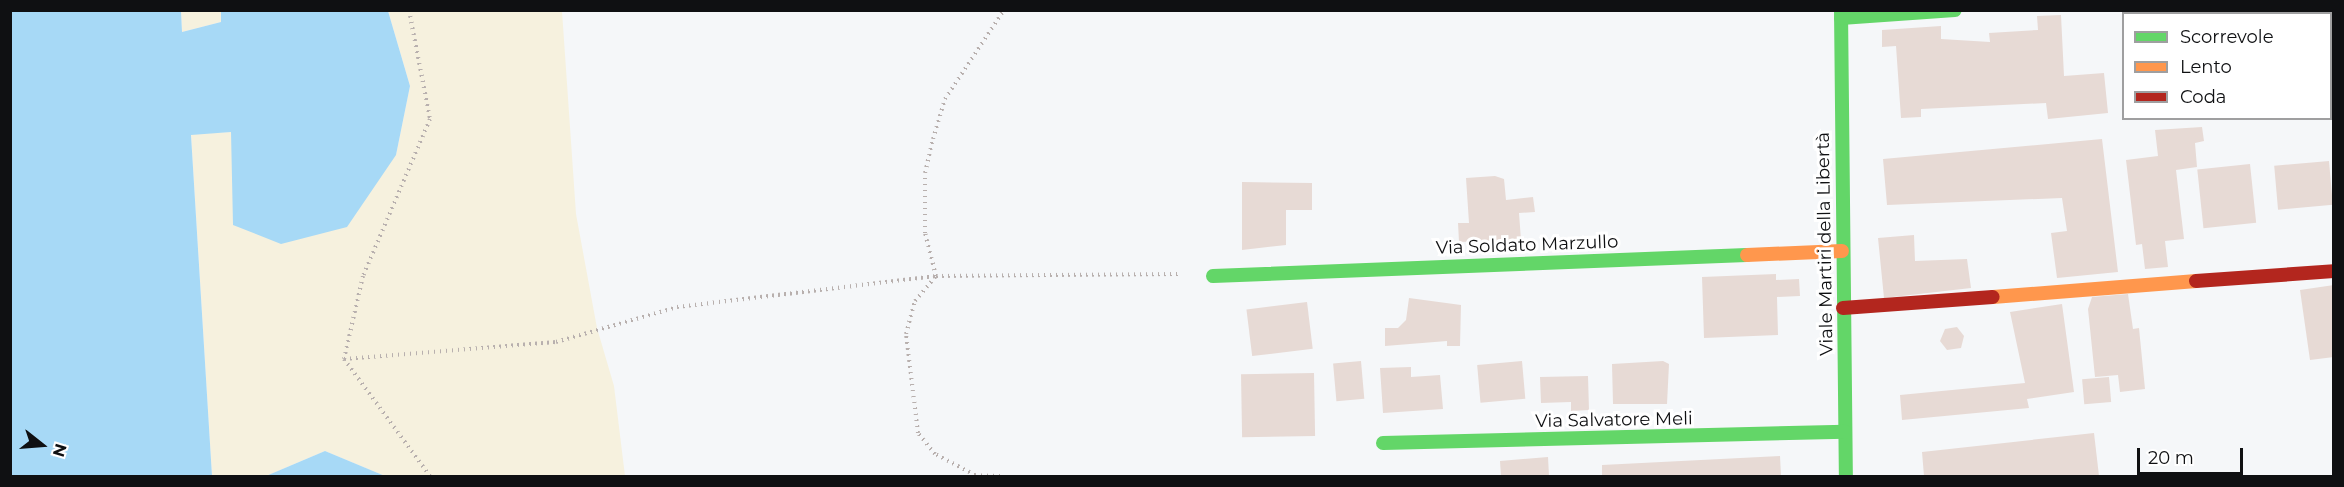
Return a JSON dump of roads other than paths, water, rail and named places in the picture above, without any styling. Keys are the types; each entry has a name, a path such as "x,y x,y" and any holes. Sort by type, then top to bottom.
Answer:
{"street":[{"path":"1841,14 1955,10"},
{"name":"Viale Martiri della Libertà","path":"1841,14 1846,477"},
{"name":"Via Soldato Marzullo","path":"1213,276 1842,251"},
{"path":"1843,308 2334,271"},
{"name":"Via Salvatore Meli","path":"1383,443 1845,432"}],"water":[{"path":"10,11 181,11 182,32 221,22 221,11 388,11 410,86 396,155 347,227 281,244 233,225 231,132 191,135 212,476 11,476"},
{"path":"325,451 385,476 266,476"}]}
